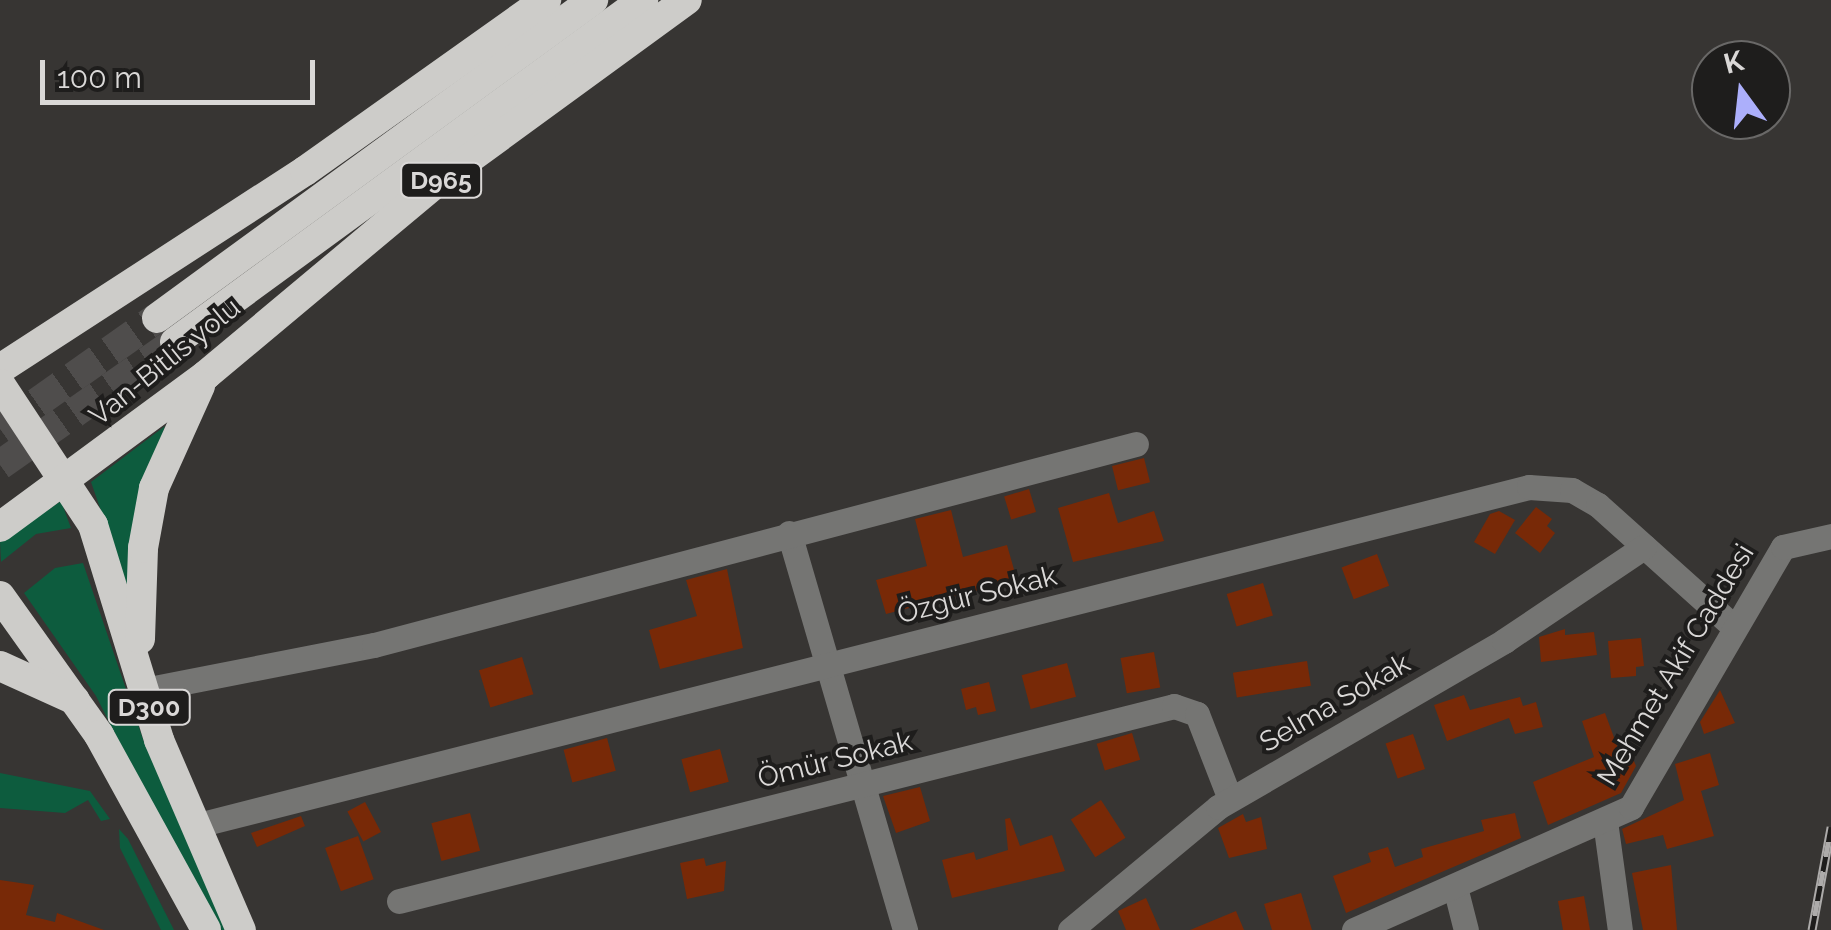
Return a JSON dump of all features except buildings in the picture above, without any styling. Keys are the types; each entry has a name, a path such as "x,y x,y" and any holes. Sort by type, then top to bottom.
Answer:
{"highway":[{"path":"0,369 262,200 546,0"},
{"path":"593,0 166,330 642,0"},
{"name":"Van-Bitlis yolu","path":"0,527 206,374 433,186 687,0"},
{"path":"142,685 143,548 154,488 206,374"},
{"path":"0,384 67,480"},
{"name":"D300","path":"67,480 101,546 142,685 194,826 240,930"},
{"path":"0,596 76,700 206,929"},
{"name":"D300","path":"0,666 76,700"}],"street":[{"path":"142,685 374,645 789,532 1136,444"},
{"name":"Özgür Sokak","path":"194,826 1528,486 1572,490 1644,546 1733,626"},
{"path":"789,532 904,930"},
{"name":"Mehmet Akif Caddesi","path":"1354,930 1631,807 1782,547 1831,536"},
{"name":"Selma Sokak","path":"1070,930 1230,799 1504,640 1644,546"},
{"name":"Ömür Sokak","path":"399,901 1174,706 1197,714 1230,799"},
{"path":"1605,820 1620,930"},
{"path":"1456,887 1466,930"}],"green space":[{"path":"165,426 144,487 129,591 91,482"},
{"path":"61,501 71,528 36,534 1,562 0,542"},
{"path":"83,563 144,742 229,930 214,930 96,696 24,593 55,568"},
{"path":"0,773 90,791 110,819 101,821 88,800 65,813 0,808"},
{"path":"119,829 128,839 174,930 161,930 120,848"}],"tunnel":[{"path":"0,429 157,318"},
{"path":"0,465 175,342"}],"railway":[{"path":"1812,930 1831,827"}]}
